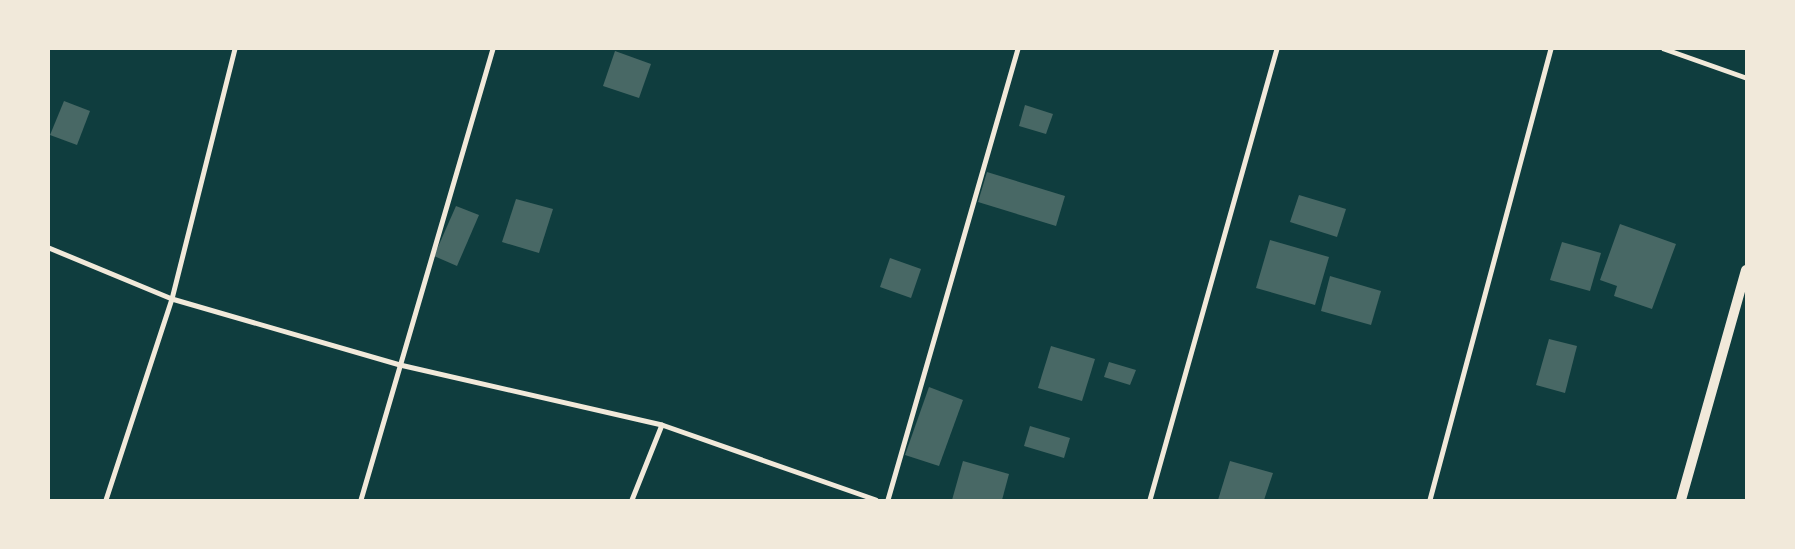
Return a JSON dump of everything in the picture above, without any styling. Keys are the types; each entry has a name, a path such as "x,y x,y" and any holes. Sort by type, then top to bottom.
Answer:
{"main road":[{"path":"1681,500 1746,270"}],"street":[{"path":"106,500 172,298 235,49"},
{"path":"362,500 493,49"},
{"path":"888,500 1018,49"},
{"path":"1150,500 1277,49"},
{"path":"1430,500 1551,49"},
{"path":"1664,49 1746,78"},
{"path":"49,248 172,298 400,365 662,424 876,500"},
{"path":"632,500 662,424"}],"building":[{"path":"615,51 651,64 639,98 603,86"},
{"path":"64,101 90,111 77,145 50,135"},
{"path":"1025,105 1053,114 1046,134 1019,126"},
{"path":"987,172 1065,196 1056,226 978,202"},
{"path":"1299,195 1346,209 1337,237 1290,222"},
{"path":"516,199 553,209 539,253 502,242"},
{"path":"456,206 479,215 457,266 434,256"},
{"path":"1620,224 1676,244 1652,309 1614,296 1617,286 1600,280"},
{"path":"1270,240 1329,257 1315,305 1256,288"},
{"path":"1562,242 1601,253 1590,291 1550,280"},
{"path":"890,258 921,269 911,298 880,287"},
{"path":"1330,276 1381,291 1371,325 1321,311"},
{"path":"1549,339 1577,346 1565,393 1536,385"},
{"path":"1051,346 1095,359 1082,401 1038,388"},
{"path":"1109,362 1136,370 1130,385 1104,377"},
{"path":"929,387 963,400 939,466 905,455"},
{"path":"1030,426 1070,438 1064,458 1024,446"},
{"path":"963,461 1009,474 1002,500 952,500"},
{"path":"1230,461 1273,473 1264,500 1218,500"}]}
